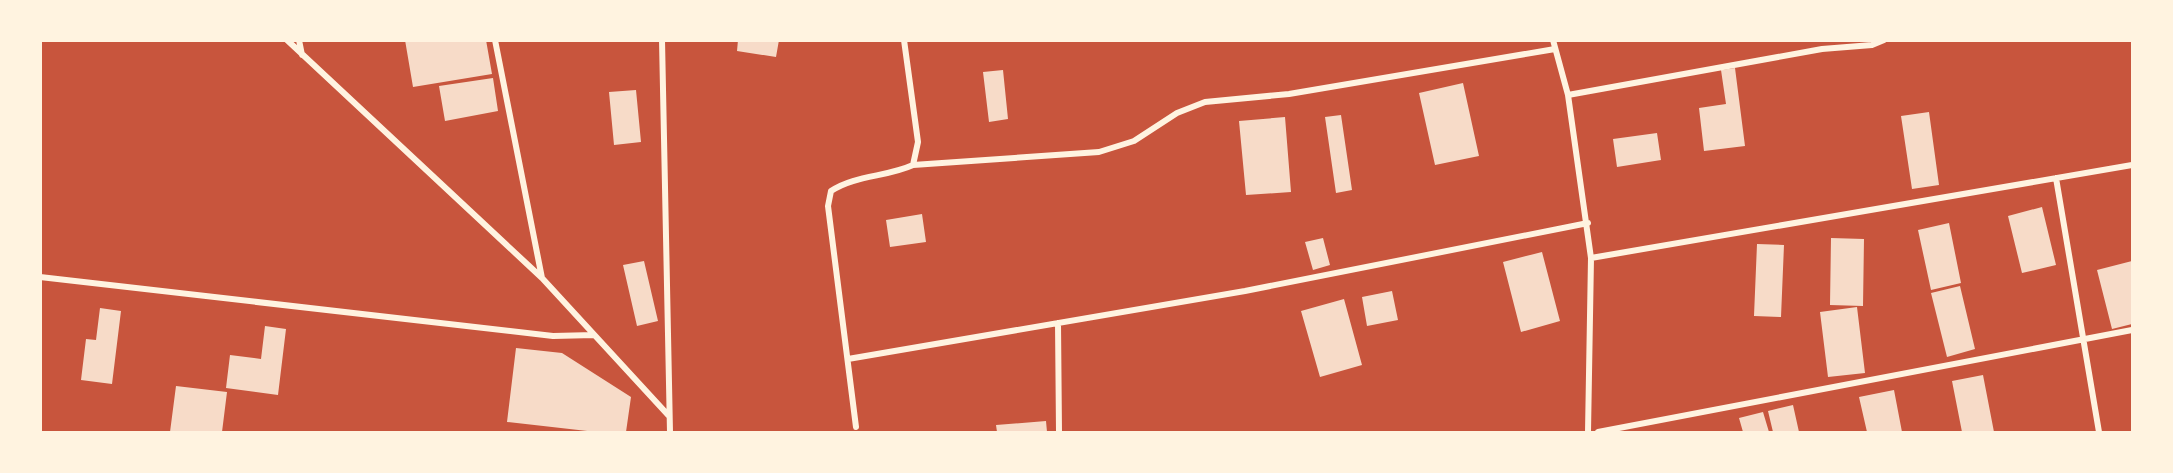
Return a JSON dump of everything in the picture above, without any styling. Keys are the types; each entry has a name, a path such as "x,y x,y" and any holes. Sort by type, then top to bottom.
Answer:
{"street":[{"path":"287,40 542,278 669,416"},
{"path":"299,40 302,55"},
{"path":"495,40 542,278"},
{"path":"662,40 670,432"},
{"path":"904,40 918,142 913,165"},
{"path":"1553,40 1568,95 1588,223 1591,258 1588,432"},
{"path":"1568,95 1822,49 1872,45 1884,40"},
{"path":"856,427 828,206 831,191 841,184 900,171 913,165 1099,152 1134,141 1177,113 1205,102 1289,94 1555,49"},
{"path":"1591,258 2133,165"},
{"path":"2056,178 2100,432"},
{"path":"848,359 1245,291 1588,223"},
{"path":"40,277 553,336 594,335"},
{"path":"1058,323 1059,432"},
{"path":"1598,432 2133,330"}],"building":[{"path":"405,40 486,40 492,74 413,87"},
{"path":"738,40 779,40 776,57 737,51"},
{"path":"1735,68 1745,146 1704,151 1699,108 1726,104 1721,70"},
{"path":"1003,70 1008,119 989,122 983,72"},
{"path":"493,78 498,111 445,121 439,86"},
{"path":"1463,83 1479,156 1435,165 1419,93"},
{"path":"636,90 641,142 614,145 609,92"},
{"path":"1929,112 1939,185 1912,189 1901,116"},
{"path":"1341,115 1352,190 1336,193 1325,117"},
{"path":"1285,117 1291,192 1246,195 1239,121"},
{"path":"1657,133 1661,160 1617,167 1613,139"},
{"path":"2042,207 2056,265 2022,273 2008,216"},
{"path":"922,214 926,242 890,247 886,220"},
{"path":"1949,223 1961,283 1931,290 1918,230"},
{"path":"1323,238 1330,265 1313,270 1305,242"},
{"path":"1831,238 1864,239 1863,306 1830,305"},
{"path":"1757,244 1784,245 1781,317 1754,316"},
{"path":"1542,252 1560,321 1521,332 1503,262"},
{"path":"644,261 658,321 637,326 623,265"},
{"path":"2132,261 2132,324 2112,329 2097,270"},
{"path":"1960,286 1975,349 1947,357 1931,293"},
{"path":"1392,291 1398,320 1367,326 1362,297"},
{"path":"1344,299 1362,365 1320,377 1301,311"},
{"path":"1857,307 1865,373 1828,377 1820,312"},
{"path":"100,308 121,311 112,384 81,380 86,339 96,340"},
{"path":"265,326 286,329 278,395 226,388 230,355 261,359"},
{"path":"516,348 562,353 631,397 626,432 596,432 507,422"},
{"path":"1983,375 1994,432 1962,432 1952,381"},
{"path":"176,386 227,392 222,432 170,432"},
{"path":"1894,390 1902,432 1867,432 1859,397"},
{"path":"1793,405 1799,432 1773,432 1768,411"},
{"path":"1763,412 1769,432 1743,432 1739,418"},
{"path":"1046,421 1047,432 997,432 996,425"}]}
